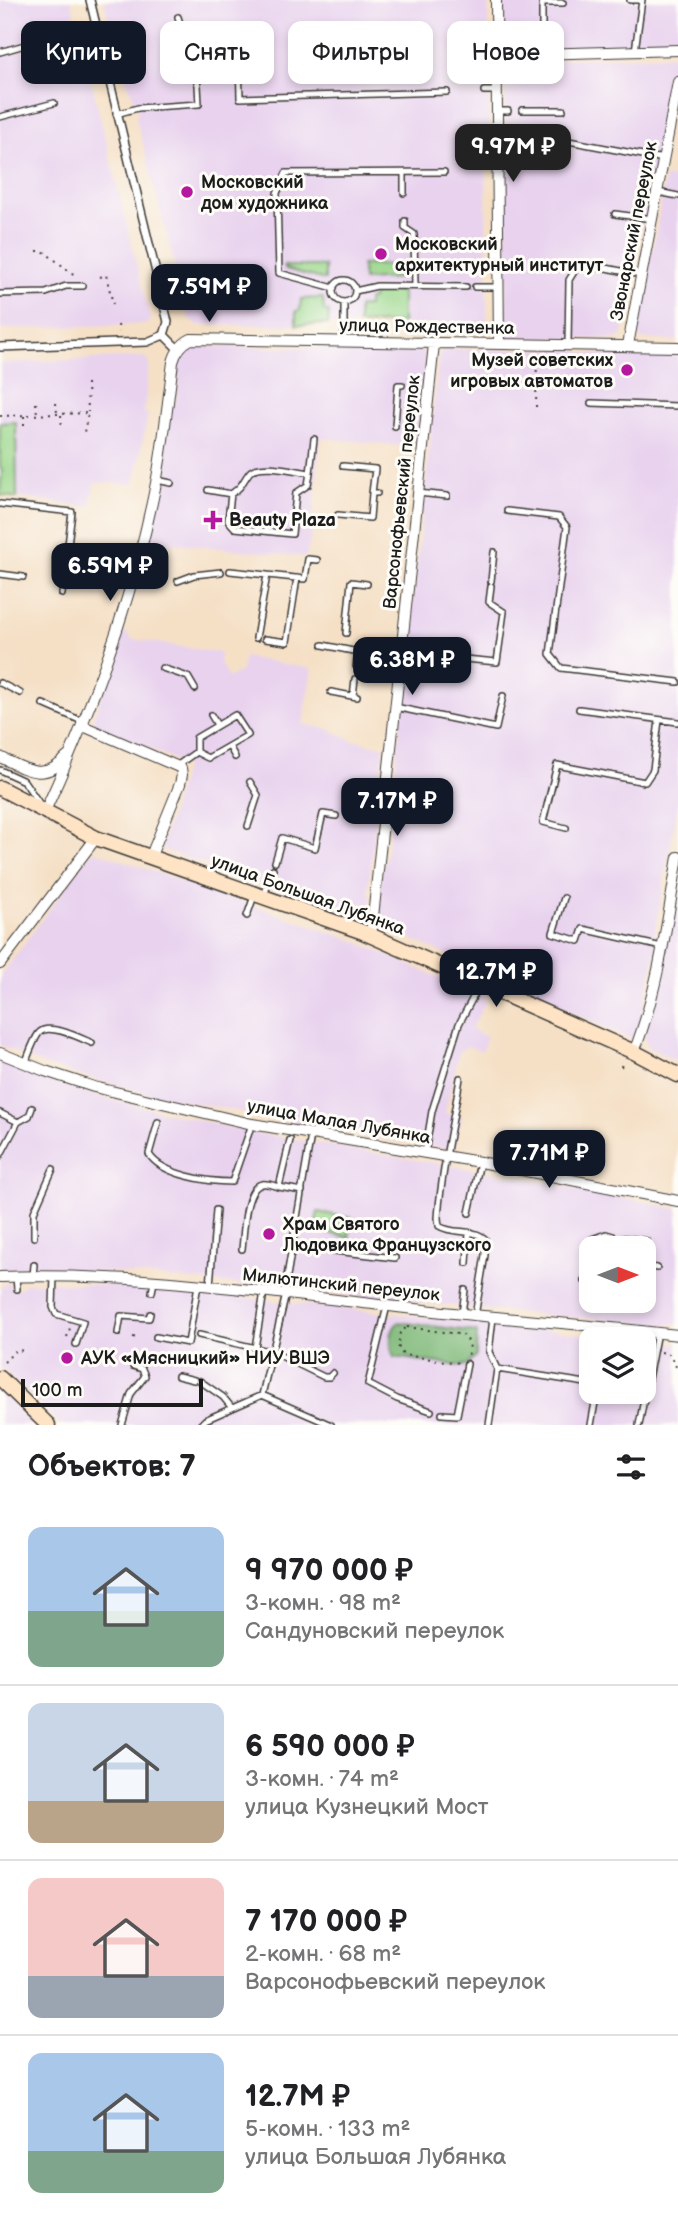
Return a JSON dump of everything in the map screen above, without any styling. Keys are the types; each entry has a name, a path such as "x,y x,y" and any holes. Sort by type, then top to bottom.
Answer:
{"main road":[{"name":"улица Большая Лубянка","path":"0,788 96,838 371,936 634,1052 678,1075"},
{"path":"0,1378 48,1425"}],"street":[{"path":"0,347 147,342 164,335 169,322 90,0"},
{"path":"496,0 496,21"},
{"path":"564,53 678,50"},
{"path":"496,84 496,111 502,139 499,344"},
{"name":"Звонарский переулок","path":"628,345 677,88"},
{"path":"44,811 84,724 119,629 135,573 157,480 177,347 164,335"},
{"name":"улица Рождественка","path":"177,347 191,339 678,347"},
{"name":"Варсонофьевский переулок","path":"371,936 378,823 401,653 404,588 425,386 434,344"},
{"path":"84,724 178,765 182,775 180,784 150,858"},
{"path":"0,757 37,772 53,769 72,752"},
{"path":"0,964 96,838"},
{"path":"634,1052 656,991 678,858"},
{"name":"улица Малая Лубянка","path":"0,1052 43,1076 252,1125 480,1162 678,1201"},
{"name":"Милютинский переулок","path":"0,1277 16,1277 34,1271 54,1276 153,1287 210,1286 493,1318 678,1335"}],"lane":[{"path":"630,0 641,0 635,51"},
{"path":"542,21 542,3 563,3"},
{"path":"116,114 138,108 198,104 198,85 178,17"},
{"path":"0,52 21,46"},
{"path":"240,84 240,98 447,92"},
{"path":"484,91 496,91"},
{"path":"0,117 54,103"},
{"path":"522,110 563,110"},
{"path":"496,111 508,111"},
{"path":"519,139 558,139 664,159"},
{"path":"334,288 279,273 277,193 286,173 444,172"},
{"path":"404,173 404,193"},
{"path":"658,192 678,196"},
{"path":"615,214 653,219"},
{"path":"405,221 405,228 414,234 415,286"},
{"path":"568,345 569,280 577,267 606,268 641,275"},
{"path":"344,280 352,283 355,291 352,299 344,302 336,299 334,288 336,283 344,280"},
{"path":"0,294 46,293 82,283"},
{"path":"355,291 377,286 466,287"},
{"path":"475,287 499,287"},
{"path":"344,302 344,342"},
{"path":"395,426 398,385 402,385"},
{"path":"592,403 678,407"},
{"path":"231,494 228,520 235,528 292,534 296,493 308,485 314,439"},
{"path":"208,490 231,494 243,486 250,471 259,466 310,473"},
{"path":"338,515 370,518 375,493 375,469 343,466"},
{"path":"157,480 171,482"},
{"path":"415,496 447,496"},
{"path":"0,504 72,512 62,594"},
{"path":"507,511 559,517 566,527 551,654 561,667 678,682"},
{"path":"401,653 497,663 504,612 489,601 494,552"},
{"path":"230,571 305,579 308,558 317,560"},
{"path":"178,582 194,575 221,572"},
{"path":"135,573 149,576"},
{"path":"0,574 23,577"},
{"path":"256,638 267,575"},
{"path":"265,639 287,642 297,578"},
{"path":"346,633 351,582 367,584"},
{"path":"323,645 358,652 356,666"},
{"path":"162,668 188,677 195,689"},
{"path":"331,692 355,696 355,679"},
{"path":"0,683 20,693"},
{"path":"393,702 496,729 503,696"},
{"path":"43,704 84,724"},
{"path":"579,709 678,722"},
{"path":"211,715 217,725"},
{"path":"235,715 248,735 208,758 196,752 196,738 235,715"},
{"path":"566,828 543,822 557,765 645,782 653,770 659,720"},
{"path":"229,746 235,757"},
{"path":"178,765 196,752"},
{"path":"0,770 24,781 44,811"},
{"path":"248,826 258,795 250,782"},
{"path":"247,916 274,865 282,838 314,848 323,814 336,816"},
{"path":"564,898 553,933 579,941 583,929 662,947"},
{"path":"425,1153 432,1111 459,1024 481,983"},
{"path":"25,1064 38,1033 44,1029 51,1028 92,1043"},
{"path":"460,1078 445,1156 438,1212 439,1227 482,1236 486,1245 475,1316"},
{"path":"0,1156 18,1122 29,1116 32,1108"},
{"path":"0,1113 18,1122"},
{"path":"158,1122 149,1154 154,1163 182,1175 217,1182 232,1182 252,1125"},
{"path":"262,1395 285,1294 311,1135"},
{"path":"279,1187 290,1140"},
{"path":"469,1213 480,1162"},
{"path":"34,1237 34,1212 53,1169"},
{"path":"242,1249 248,1198 255,1188 262,1184 302,1191"},
{"path":"210,1286 216,1210"},
{"path":"467,1263 468,1233"},
{"path":"601,1236 613,1236"},
{"path":"293,1246 396,1258"},
{"path":"54,1276 53,1307 56,1314 83,1322 76,1344"},
{"path":"16,1277 16,1289"},
{"path":"156,1337 188,1343 198,1285"},
{"path":"463,1314 465,1290"},
{"path":"255,1348 264,1292"},
{"path":"387,1306 368,1384 397,1399 431,1411"},
{"path":"118,1333 121,1316 149,1318 150,1314"},
{"path":"58,1323 61,1315"},
{"path":"489,1425 496,1369 489,1352 493,1318"},
{"path":"656,1338 657,1332"},
{"path":"199,1335 272,1352 324,1377 333,1373"},
{"path":"442,1414 457,1415 467,1364"},
{"path":"122,1425 131,1394 145,1376 142,1369 133,1366"},
{"path":"496,1369 579,1382"},
{"path":"178,1376 197,1380 223,1397 232,1408"},
{"path":"202,1422 262,1395 331,1425"},
{"path":"591,1425 595,1404"},
{"path":"639,1425 643,1404"},
{"path":"202,1422 211,1425"}],"path":[{"path":"37,251 43,251 82,283"},
{"path":"100,277 106,275 113,304"},
{"path":"101,285 108,284"},
{"path":"536,407 537,353"},
{"path":"84,432 88,413 87,383"},
{"path":"36,403 37,415"},
{"path":"56,403 57,414"},
{"path":"0,416 88,413"},
{"path":"61,414 62,428"},
{"path":"24,415 24,428"},
{"path":"355,916 357,909"},
{"path":"407,1327 464,1335 470,1344 467,1364 403,1355 398,1346 400,1333 407,1327"},
{"path":"67,1336 70,1330"},
{"path":"4,1362 16,1350 26,1351"},
{"path":"656,1351 669,1354 678,1370"}],"shaded area":[{"path":"0,0 71,0 76,21 21,21 21,84 92,84 150,318 148,324 0,329"},
{"path":"104,0 488,0 488,21 447,21 447,84 489,84 489,150 486,152 487,324 198,325 189,319 136,118 137,106 127,84 146,84 146,21 108,21"},
{"path":"503,0 678,0 678,45 564,48 564,21 503,21"},
{"path":"671,55 675,59 657,142 660,148 646,224 641,228 635,262 637,268 623,335 616,339 508,338 504,334 503,323 507,320 505,84 564,84 564,59"},
{"path":"665,177 678,180 678,341 642,339 635,334 633,328 653,250"},
{"path":"188,346 422,350 426,356 416,447 321,438 311,537 306,557 146,540 162,470 172,406 176,403 179,377 175,373 177,360"},
{"path":"445,349 575,349 582,353 678,356 678,803 654,937 658,944 637,1034 631,1039 383,926 377,919 387,850 439,355"},
{"path":"145,357 149,361 144,413 148,414 134,484 95,482 90,507 0,495 0,363"},
{"path":"125,632 132,639 220,653 219,662 229,678 241,671 244,657 312,669 303,724 328,729 356,742 357,740 384,746 368,891 371,896 370,909 365,916 357,917 161,847 185,767 183,763 95,726 92,722 120,647 120,633"},
{"path":"95,851 355,941 487,999 471,1029 486,1037 482,1051 467,1046 459,1052 445,1113 462,1116 454,1150 365,1136 145,1093 47,1066 0,1045 0,977 90,854"},
{"path":"678,892 678,1061 649,1048 644,1037"},
{"path":"0,1062 42,1079 108,1099 250,1132 523,1178 678,1209 678,1323 666,1325 110,1272 0,1270"},
{"path":"7,1283 13,1289 20,1289 26,1283 154,1288 579,1334 579,1404 656,1404 656,1341 678,1344 678,1425 61,1425 0,1366 0,1289"},
{"path":"0,1390 34,1425 0,1425"}],"green space":[{"path":"362,265 402,265 401,278 363,280"},
{"path":"284,266 325,266 325,280 285,269"},
{"path":"402,291 402,323 358,324 358,307 368,306 368,300 372,299 373,295 378,292"},
{"path":"323,298 324,311 329,312 328,324 296,325 296,311 300,310 301,299"},
{"path":"16,422 17,498 0,495 0,423"},
{"path":"318,1212 352,1218 349,1237 314,1231"},
{"path":"399,1322 477,1332 476,1356 467,1365 460,1366 394,1357 391,1338 393,1329"}],"place":[{"name":"Московский дом художника","path":"187,192"},
{"name":"Московский архитектурный институт","path":"381,254"},
{"name":"Музей советских игровых автоматов","path":"627,370"},
{"name":"Beauty Plaza","path":"213,520"},
{"name":"Храм Святого Людовика Французского","path":"269,1234"},
{"name":"АУК «Мясницкий» НИУ ВШЭ","path":"67,1358"}]}
